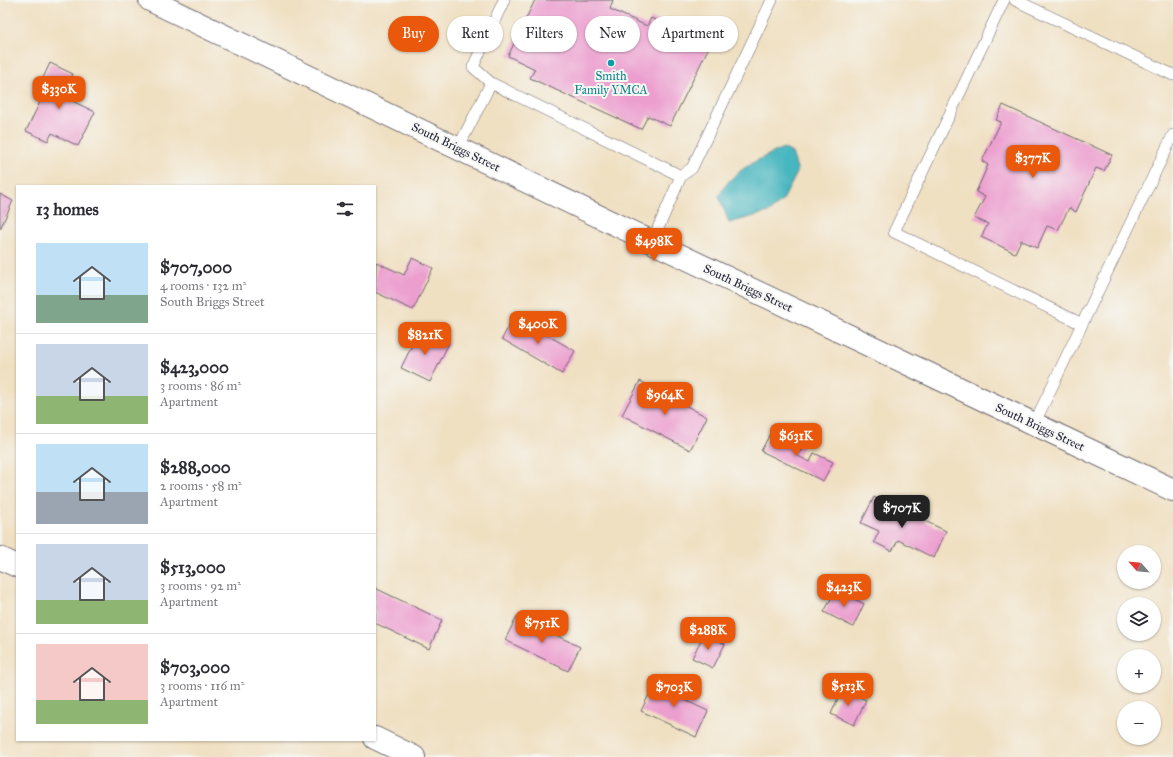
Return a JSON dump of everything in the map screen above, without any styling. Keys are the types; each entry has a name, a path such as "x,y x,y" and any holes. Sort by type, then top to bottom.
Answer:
{"street":[{"name":"South Briggs Street","path":"150,0 652,242 1173,490"},
{"path":"0,558 16,566"},
{"path":"376,738 414,757"}],"lane":[{"path":"504,0 473,67 490,83 681,176"},
{"path":"652,242 681,176 692,168 772,0"},
{"path":"1004,0 894,232 1082,324"},
{"path":"1015,0 1173,75"},
{"path":"458,148 490,83"},
{"path":"1034,424 1173,135"}],"water":[{"path":"783,148 792,153 798,171 783,200 769,212 729,223 719,196 724,187 731,179 746,167"}],"building":[{"name":"Smith Family YMCA","path":"535,0 613,0 610,9 625,16 585,16 585,52 640,52 640,23 647,26 648,24 648,52 707,52 670,126 648,116 641,129 530,78 535,69 508,56 511,50 511,52 577,52 577,16 527,16"},
{"path":"50,63 73,74 62,96 95,112 78,146 52,133 48,141 26,131 42,98 35,95"},
{"path":"1003,105 1112,155 1104,171 1096,168 1076,212 1069,208 1058,230 1047,226 1037,248 1021,240 1015,253 981,237 988,224 974,218 985,197 976,192 988,165 982,161 1001,122 996,120"},
{"path":"0,194 13,201 0,229"},
{"path":"412,258 433,268 413,310 376,292 376,262 404,275"},
{"path":"514,316 575,351 562,374 502,339"},
{"path":"420,329 449,343 430,382 401,368"},
{"path":"640,381 707,417 690,450 622,415"},
{"path":"771,432 803,447 798,456 810,462 814,453 833,462 823,481 761,451"},
{"path":"874,497 946,531 934,558 898,540 892,551 874,542 879,531 861,523"},
{"path":"376,588 442,620 429,649 376,623"},
{"path":"836,589 864,604 853,627 824,612"},
{"path":"517,616 580,647 568,671 505,640"},
{"path":"704,634 725,644 713,668 692,658"},
{"path":"658,676 682,688 678,697 708,711 696,737 641,711"},
{"path":"842,689 866,700 854,725 831,714"}],"place":[{"name":"Smith Family YMCA","path":"611,63"}]}
